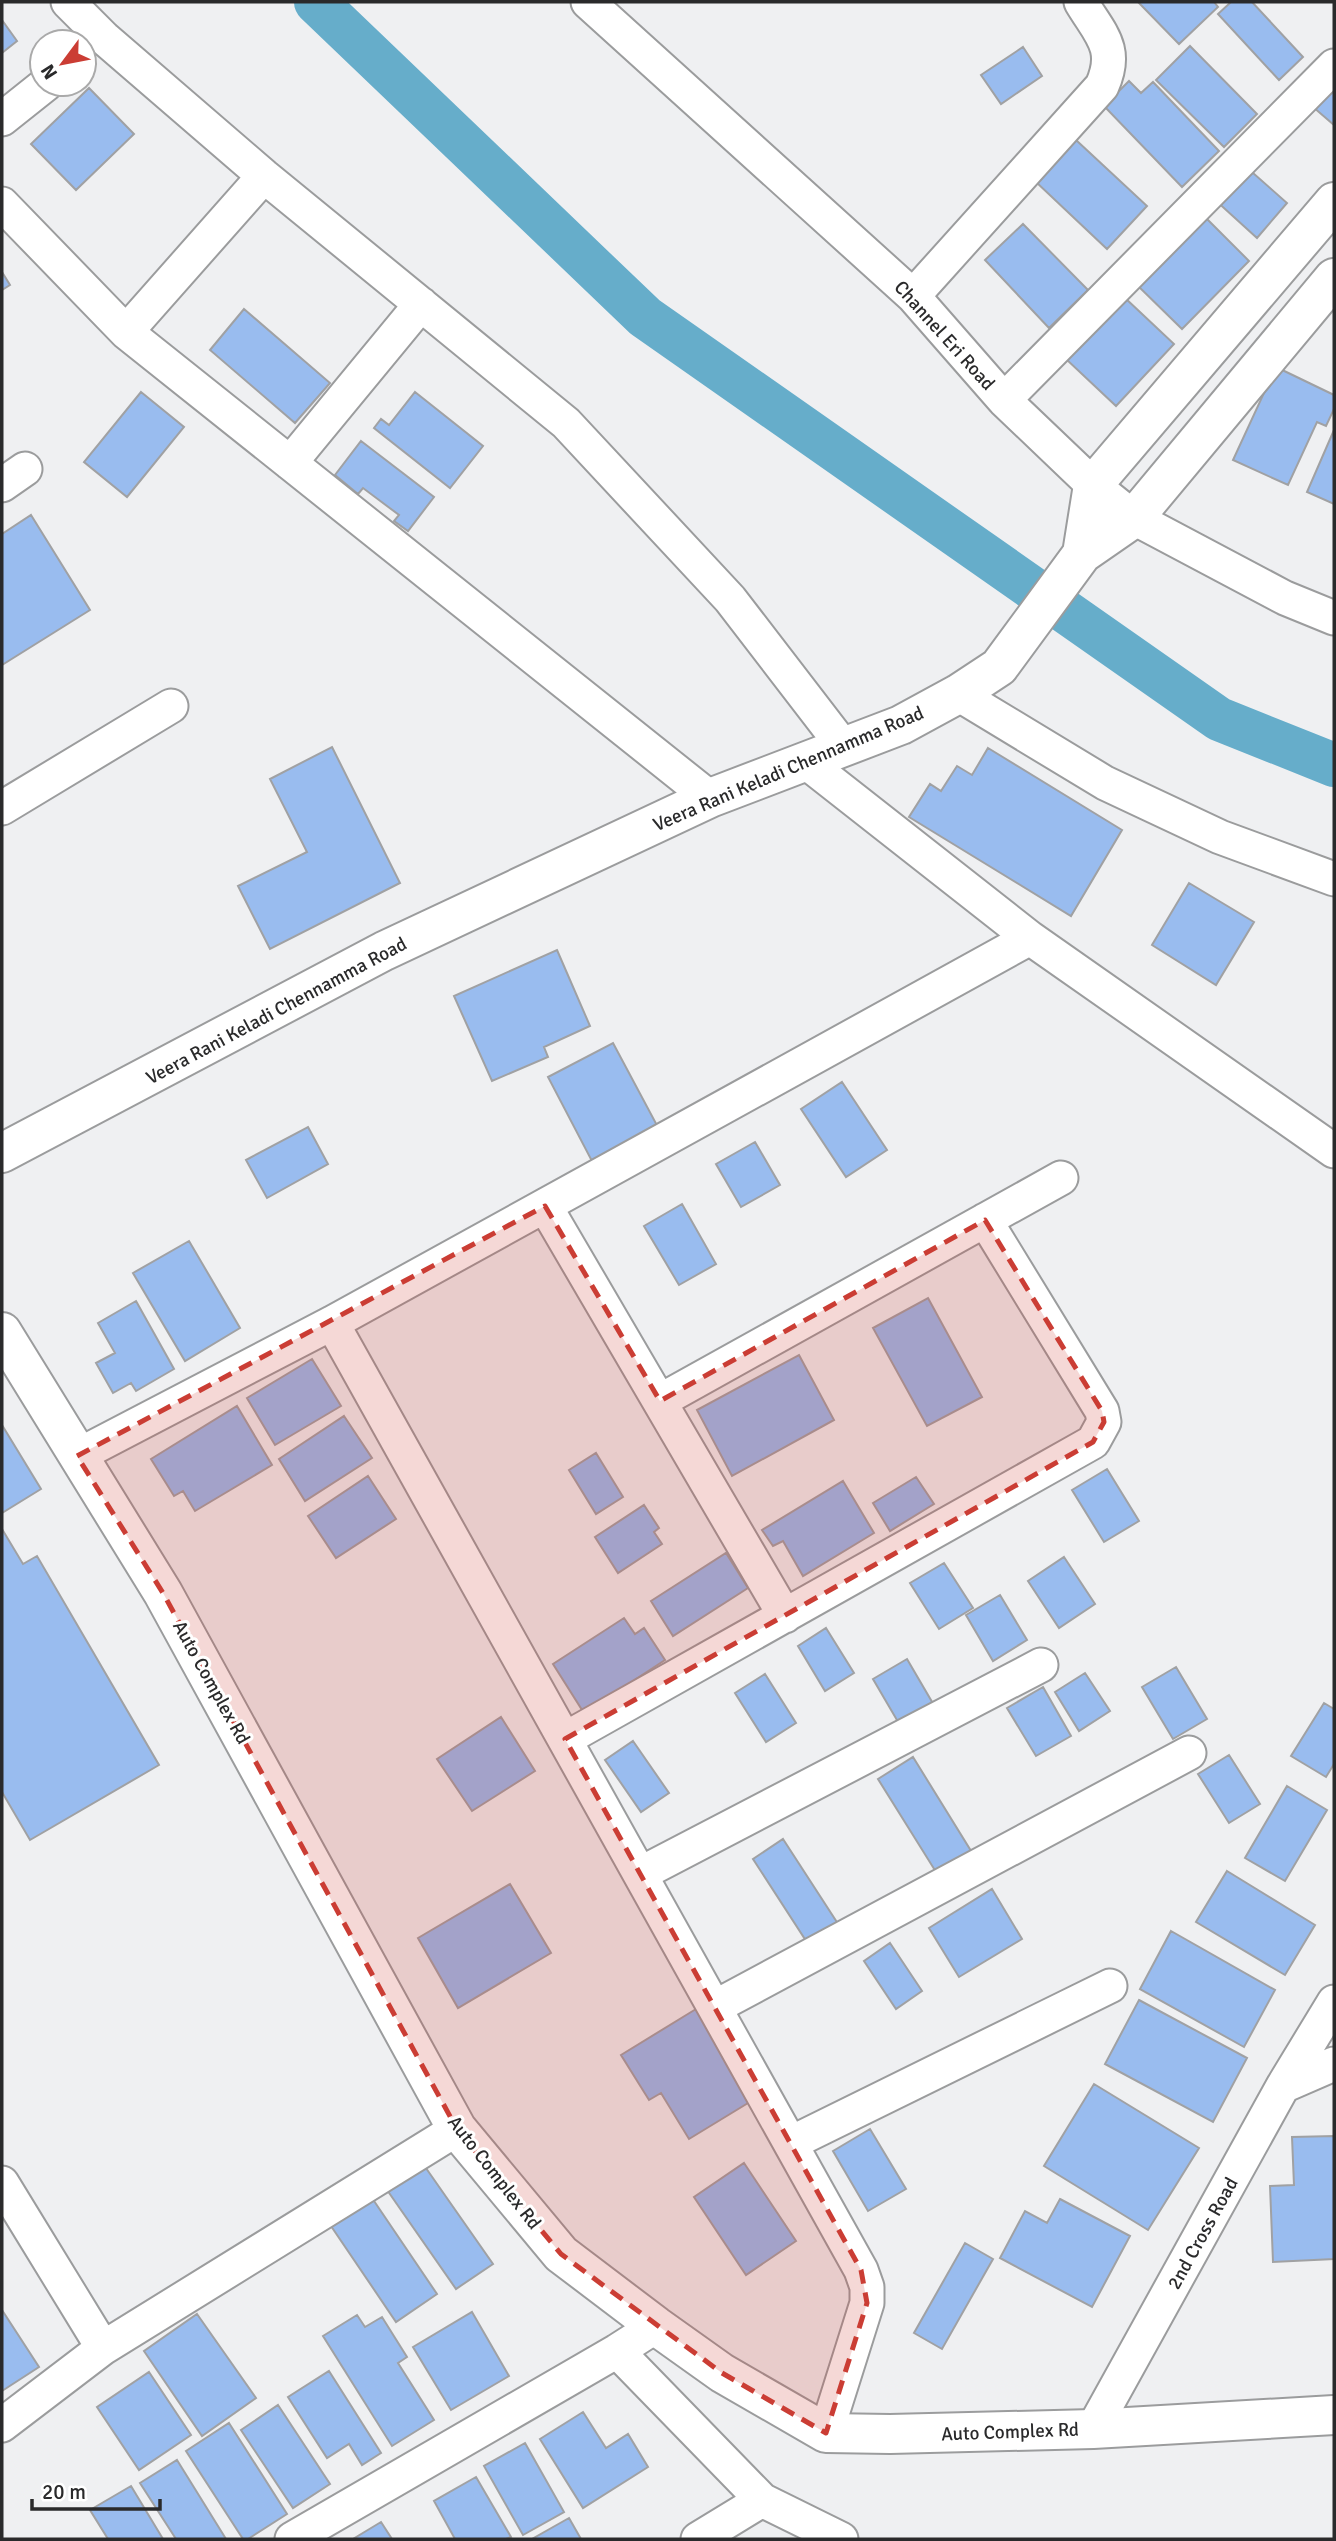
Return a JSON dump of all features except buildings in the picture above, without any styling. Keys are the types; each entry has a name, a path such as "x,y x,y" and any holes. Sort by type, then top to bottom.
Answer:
{"main road":[{"path":"1082,554 1093,485 1334,202"},
{"name":"Veera Rani Keladi Chennamma Road","path":"2,1153 384,951 710,798 901,724 958,694 999,667 1082,554 1134,518 1334,278"},
{"name":"Auto Complex Rd","path":"2,1332 163,1593 457,2129 561,2254 722,2373 826,2433 890,2434 1093,2428 1334,2415"}],"street":[{"path":"68,2 83,28"},
{"name":"Channel Eri Road","path":"588,2 913,296 1004,400 1093,485 1134,518 1285,598 1334,618"},
{"path":"913,296 1102,86 1109,70 1110,50 1081,2"},
{"path":"98,49 264,176 566,423 730,599 844,746"},
{"path":"1004,400 1334,66"},
{"path":"2,119 28,98"},
{"path":"126,332 264,176"},
{"path":"2,204 126,332 710,798"},
{"path":"290,463 421,304"},
{"path":"958,694 1105,783 1220,837 1334,879"},
{"path":"2,808 171,706"},
{"path":"806,762 1030,938 1334,1151"},
{"path":"77,1456 332,1323 1030,938"},
{"path":"660,1401 1061,1178"},
{"path":"545,1206 785,1616"},
{"path":"565,1739 1093,1443 1104,1422 1102,1411 985,1220"},
{"path":"332,1323 862,2270 867,2287 867,2303 826,2433"},
{"path":"640,1874 1041,1665"},
{"path":"715,2007 1189,1753"},
{"path":"791,2143 1110,1986"},
{"name":"2nd Cross Road","path":"1093,2428 1283,2087 1334,2002"},
{"path":"1283,2087 1334,2064"},
{"path":"2,2425 103,2348 457,2129"},
{"path":"2,2183 103,2348"},
{"path":"292,2539 656,2326"},
{"path":"617,2351 762,2500 841,2539"},
{"path":"698,2539 762,2500"}],"highlighted area":[{"path":"545,1206 660,1401 985,1220 1102,1411 1104,1422 1093,1442 565,1739 861,2270 867,2303 826,2433 722,2373 561,2254 457,2129 163,1593 77,1456"}],"waterway":[{"path":"316,2 645,317 1219,719 1334,765"}]}
